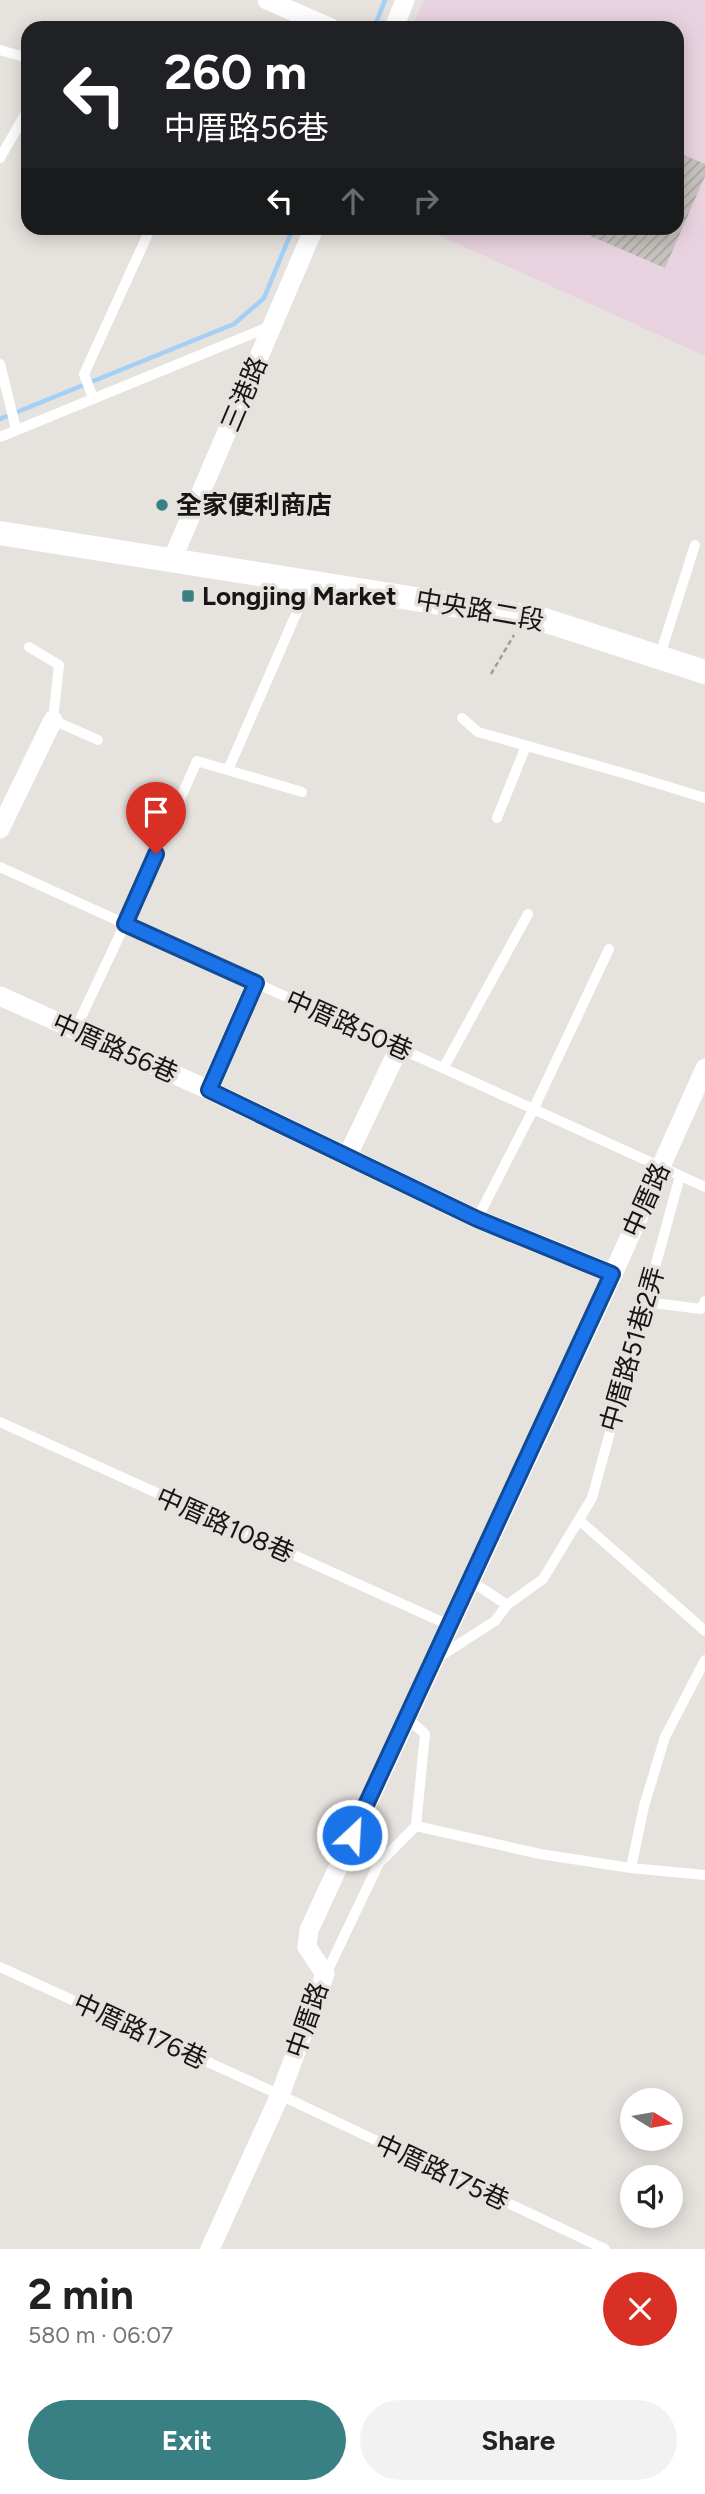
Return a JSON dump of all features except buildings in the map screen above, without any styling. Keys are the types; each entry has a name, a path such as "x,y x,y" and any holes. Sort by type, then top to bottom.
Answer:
{"street":[{"path":"267,0 315,21"},
{"path":"397,21 405,0"},
{"name":"三港路","path":"172,560 311,235"},
{"name":"中央路二段","path":"0,533 525,616 705,672"},
{"path":"0,829 53,720"},
{"path":"209,1090 256,983"},
{"name":"中厝路56巷","path":"0,996 209,1090 477,1219 612,1274"},
{"path":"347,1157 399,1048"},
{"name":"中厝路","path":"210,2249 280,2095 325,1974 307,1947 309,1930 705,1068"}],"lane":[{"path":"0,50 21,56"},
{"path":"0,158 21,121"},
{"path":"93,398 84,374 147,236"},
{"path":"0,438 16,429 274,324"},
{"path":"0,364 16,429"},
{"path":"660,656 695,545"},
{"path":"228,770 310,581"},
{"path":"29,647 59,665 53,720 98,740"},
{"path":"462,718 478,733 705,798"},
{"path":"497,818 526,746"},
{"path":"75,1030 197,761 302,792"},
{"name":"中厝路50巷","path":"0,867 705,1187"},
{"path":"443,1067 528,914"},
{"path":"477,1219 533,1110 609,949"},
{"name":"中厝路51巷2弄","path":"433,1661 495,1621 507,1605 543,1579 592,1498 680,1176"},
{"path":"646,1303 701,1308 705,1301"},
{"name":"中厝路108巷","path":"0,1422 450,1626"},
{"path":"579,1520 705,1631"},
{"path":"471,1581 507,1605"},
{"path":"631,1868 644,1807 665,1737 705,1660"},
{"path":"325,1974 379,1863 416,1826 425,1734 406,1717"},
{"path":"416,1826 540,1854 631,1868 705,1875"},
{"name":"中厝路176巷","path":"0,1967 280,2095"},
{"name":"中厝路175巷","path":"280,2095 605,2249"}],"path":[{"path":"491,674 525,616"}],"shaded area":[{"path":"424,0 705,0 705,356 438,235 684,235 684,21 415,21"}],"waterway":[{"path":"377,21 385,0"},
{"path":"0,419 234,324 264,298 290,235"}],"place":[{"name":"全家便利商店","path":"162,505"},
{"name":"Longjing Market","path":"188,596"}],"route":[{"path":"156,854 125,924 256,983 209,1090 477,1219 612,1274 352,1835"}]}
